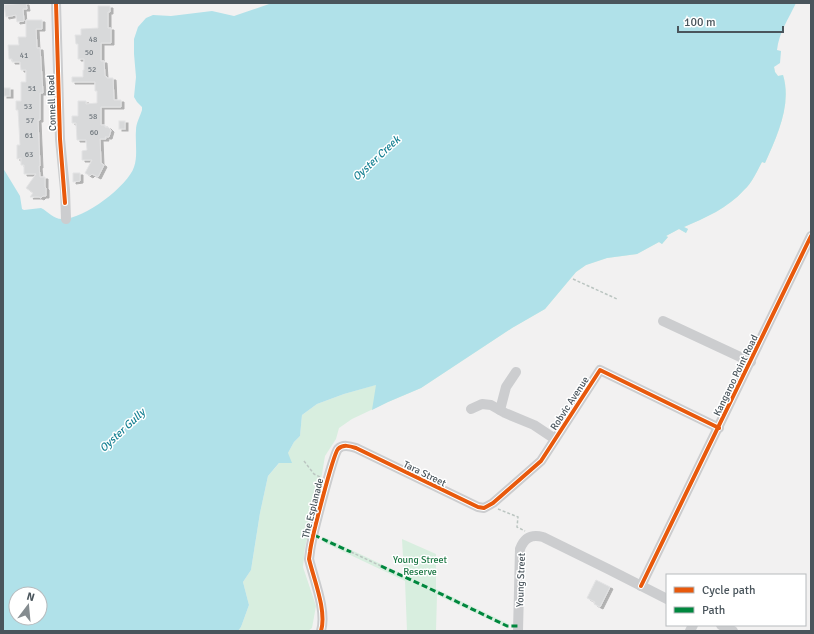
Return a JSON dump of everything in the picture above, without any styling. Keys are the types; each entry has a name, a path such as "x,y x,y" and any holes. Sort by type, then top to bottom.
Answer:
{"street":[{"name":"Connell Road","path":"56,3 60,139 66,219"},
{"name":"Kangaroo Point Road","path":"641,586 811,236"},
{"path":"663,321 751,362"},
{"name":"Robvic Avenue","path":"493,503 541,462 600,370 719,428"},
{"path":"500,410 506,388 516,372"},
{"path":"470,409 479,405 491,405 510,416 534,425 555,438"},
{"name":"Tara Street","path":"350,446 478,507 484,508 493,503"},
{"name":"The Esplanade","path":"321,631 322,610 309,559 310,548 335,453 341,448 350,446"},
{"path":"533,536 538,536 548,540 666,598"},
{"name":"Young Street","path":"518,631 520,549 527,538 533,536"},
{"path":"723,626 733,631"}],"path":[{"path":"574,278 617,299"},
{"path":"304,462 314,474"},
{"path":"493,503 499,509 518,517 517,527 533,536"},
{"path":"351,552 380,566"}],"green space":[{"path":"774,67 778,76 783,75 785,86 786,98 782,120 765,163 762,162 747,187 731,202 708,216 684,227 688,229 686,233 679,229 666,236 668,237 662,244 659,242 637,254 607,258 586,265 576,272 545,309 512,328 421,388 352,419 339,428 336,439 325,456 319,492 305,547 303,567 316,606 312,628 308,631 238,631 241,627 249,605 243,582 251,570 260,513 268,476 288,453 294,442 300,436 302,415 317,404 344,394 386,382"},
{"name":"Young Street Reserve","path":"324,537 404,575 402,539 436,554 436,589 507,623 507,628 437,595 436,631 407,631 405,581 323,542"}],"water":[{"path":"272,3 796,3 782,31 778,43 777,50 781,51 780,63 774,67 778,76 783,75 785,86 786,98 782,120 765,163 762,162 747,187 731,202 716,212 684,227 688,229 686,233 679,229 666,236 668,237 662,244 659,242 637,254 607,258 586,265 576,272 545,309 512,328 421,388 372,410 376,385 344,394 317,404 302,415 300,436 294,442 288,453 292,463 279,463 268,476 260,513 251,570 243,582 249,605 241,627 238,631 3,631 3,168 20,196 22,209 24,210 41,208 59,219 71,218 92,208 104,200 130,175 135,163 136,127 142,110 142,107 134,97 136,77 134,39 138,27 146,18 153,15 171,16 212,11 234,16"}],"building":[{"path":"26,3 27,9 23,9 24,21 17,22 16,15 6,17 4,5"},
{"path":"98,6 110,6 110,12 108,12 108,28 111,28 111,43 101,43 101,61 104,61 105,76 107,78 113,78 114,100 121,100 121,107 101,107 101,125 105,125 105,127 108,127 111,130 109,137 105,137 106,139 100,139 101,163 104,165 98,177 92,174 90,176 85,173 92,160 82,160 82,151 87,150 86,140 77,140 76,123 72,123 72,116 78,116 78,101 86,101 86,104 97,103 95,82 72,82 72,77 83,77 84,70 84,59 78,59 78,44 76,44 75,35 81,35 81,29 98,28"},
{"path":"26,20 42,20 42,29 36,29 37,48 40,48 43,93 40,93 40,120 38,120 39,166 40,177 45,177 46,188 46,196 41,198 30,197 33,193 26,188 36,174 24,174 24,165 21,165 21,158 17,159 17,145 20,145 16,101 21,101 21,82 26,82 26,70 21,70 20,62 12,62 12,59 9,59 8,45 19,45 18,37 26,37"},
{"path":"4,88 10,88 10,96 4,96"},
{"path":"119,121 125,121 125,129 119,129"},
{"path":"73,173 80,173 80,181 73,182"},
{"path":"596,580 610,587 600,607 594,604 595,602 587,598"}],"marked path":[{"path":"314,535 351,552"},
{"path":"381,566 507,626 518,626"}],"cycle path":[{"path":"56,3 60,139 65,203"},
{"path":"641,586 811,236"},
{"path":"321,631 321,605 309,559 311,544 327,481 335,455 340,447 347,446 356,448 478,507 484,508 493,503 541,461 600,370 719,428"}],"water label":[{"name":"Oyster Creek","path":"376,158"},
{"name":"Oyster Gully","path":"122,430"}]}
